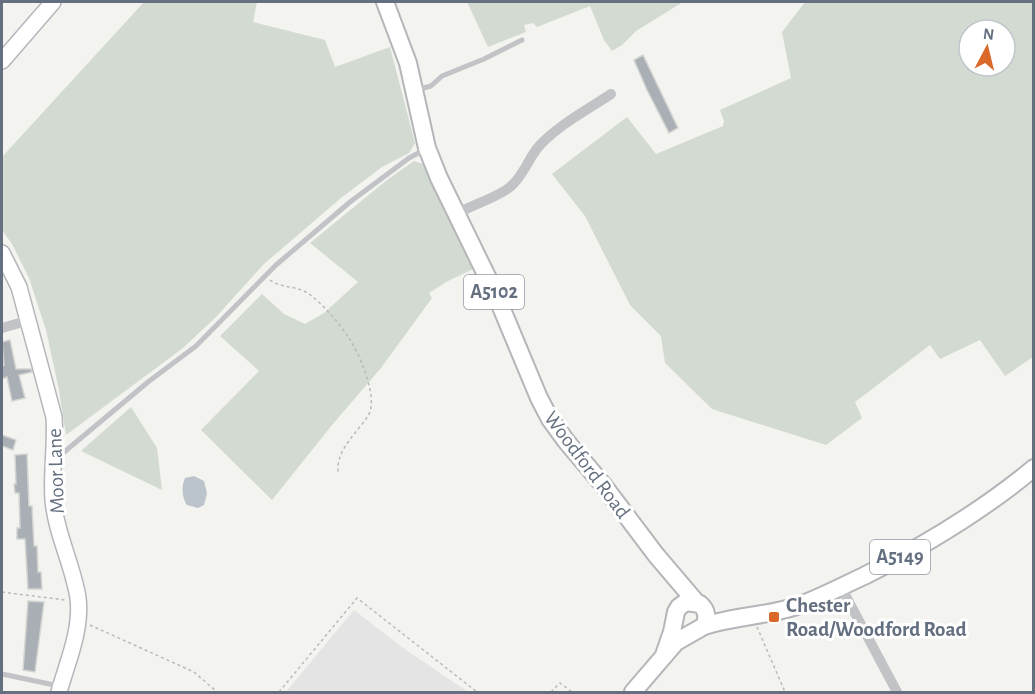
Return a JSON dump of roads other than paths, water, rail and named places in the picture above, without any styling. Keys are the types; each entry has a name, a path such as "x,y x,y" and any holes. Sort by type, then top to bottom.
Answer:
{"main road":[{"name":"Woodford Road","path":"385,2 401,42 427,148 496,295 539,398 550,419 656,555 699,604"},
{"name":"A5149","path":"698,629 724,620 795,607 841,587 913,550 953,526 1034,468"},
{"name":"Woodford Road","path":"656,555 675,600 676,615"},
{"path":"633,693 676,642 698,629 706,616 699,604 686,602 676,615 664,654"},
{"name":"A5149","path":"699,604 714,611 752,615"},
{"path":"676,615 679,627 687,632 698,629"}],"street":[{"path":"2,61 53,2"},
{"path":"456,214 510,187 525,169 530,157 539,146 563,125 612,94"},
{"name":"Moor Lane","path":"2,254 19,287 30,320 54,417 55,460 52,484 55,516 78,601 78,620 72,651 60,689"},
{"path":"2,328 30,320"},
{"path":"841,587 897,693"}],"lane":[{"path":"414,90 431,86 442,76 522,40"},
{"path":"55,460 148,382 196,346 266,275 350,202 409,158 427,148"},
{"path":"2,674 60,689"}],"place":[{"name":"Chester Road/Woodford Road","path":"774,617"}]}
